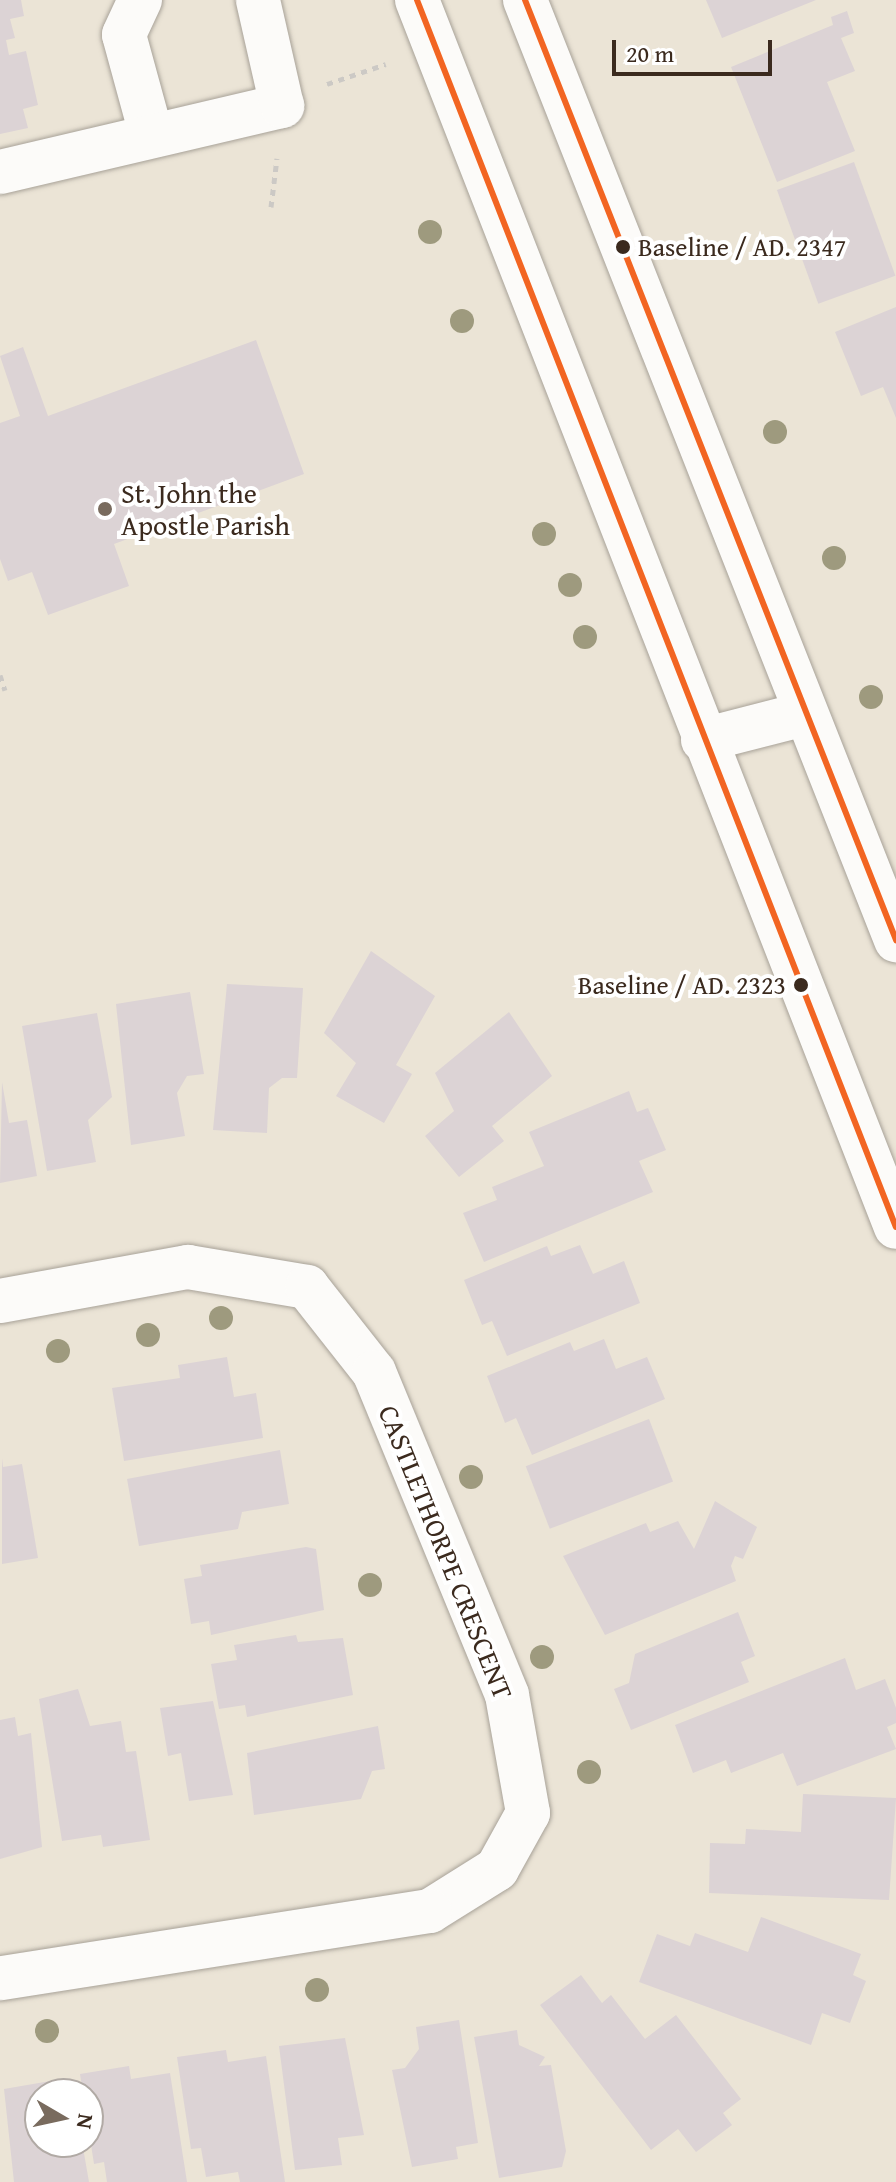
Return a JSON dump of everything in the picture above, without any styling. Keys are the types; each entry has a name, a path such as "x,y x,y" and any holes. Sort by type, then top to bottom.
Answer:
{"main road":[{"path":"140,0 124,35 151,134"},
{"path":"0,172 151,134 282,106 258,0"},
{"path":"417,0 703,740 896,1227"},
{"path":"525,0 804,714 896,940"},
{"path":"703,740 804,714"},
{"name":"CASTLETHORPE CRESCENT","path":"0,1301 188,1267 307,1287 374,1372 507,1695 528,1813 497,1869 430,1911 0,1978"}],"path":[{"path":"0,675 5,690"}],"building":[{"path":"0,0 21,0 24,16 10,19 15,38 6,40 9,55 26,51 38,105 23,109 28,128 0,134"},
{"path":"706,0 816,0 722,38"},
{"path":"847,11 854,33 841,38 855,71 827,82 855,151 777,182 731,67 833,25 831,17"},
{"path":"854,162 895,276 818,304 777,190"},
{"path":"896,307 896,418 883,387 861,396 835,332"},
{"name":"St. John the Apostle Parish","path":"256,340 304,474 114,544 129,586 48,615 32,572 8,581 0,559 0,423 20,416 0,356 23,347 48,416"},
{"path":"371,951 435,996 396,1065 412,1074 384,1123 336,1096 356,1063 324,1033"},
{"path":"227,984 303,988 297,1078 282,1078 269,1088 267,1133 213,1130"},
{"path":"190,992 204,1074 187,1076 177,1093 185,1136 131,1145 116,1004"},
{"path":"509,1012 552,1076 492,1126 504,1141 459,1177 425,1136 454,1111 435,1073"},
{"path":"97,1013 112,1097 88,1120 96,1162 47,1171 22,1026"},
{"path":"2,1082 9,1123 27,1120 37,1176 0,1183"},
{"path":"629,1091 637,1112 648,1108 666,1150 639,1161 653,1192 484,1262 463,1213 497,1200 492,1187 544,1166 529,1132"},
{"path":"580,1245 593,1274 624,1261 640,1303 507,1356 492,1321 482,1325 464,1280 547,1246 551,1256"},
{"path":"604,1339 616,1369 647,1357 665,1399 532,1455 516,1418 505,1423 487,1376 570,1342 574,1351"},
{"path":"227,1357 234,1397 256,1393 263,1438 124,1461 112,1388 180,1378 178,1365"},
{"path":"649,1419 673,1482 550,1529 526,1466"},
{"path":"280,1450 289,1504 242,1512 238,1529 139,1546 127,1479"},
{"path":"2,1458 3,1467 22,1464 38,1558 2,1564"},
{"path":"715,1501 757,1527 743,1559 735,1556 731,1566 736,1581 605,1635 563,1556 646,1523 650,1532 678,1521 694,1549"},
{"path":"306,1547 316,1549 324,1610 211,1635 209,1621 191,1624 184,1579 202,1576 200,1565"},
{"path":"738,1612 755,1656 741,1662 749,1682 631,1730 614,1689 629,1683 635,1654"},
{"path":"296,1635 298,1642 343,1638 353,1695 247,1717 245,1705 219,1709 211,1664 237,1660 234,1645"},
{"path":"845,1658 856,1690 885,1679 896,1708 896,1723 887,1727 896,1749 797,1786 783,1753 731,1773 726,1760 693,1773 675,1725"},
{"path":"78,1689 90,1726 121,1721 126,1752 136,1751 150,1840 103,1847 101,1835 62,1841 39,1699"},
{"path":"213,1701 233,1795 189,1801 181,1753 168,1756 160,1708"},
{"path":"15,1717 18,1736 31,1733 42,1847 0,1859 0,1720"},
{"path":"378,1726 385,1769 372,1771 361,1799 254,1815 247,1753"},
{"path":"803,1794 896,1798 889,1900 709,1893 710,1843 745,1844 746,1829 801,1832"},
{"path":"761,1917 861,1954 853,1975 866,1981 850,2023 822,2013 811,2045 639,1982 657,1934 690,1946 695,1933 748,1952"},
{"path":"581,1975 602,2003 611,1995 645,2039 676,2015 741,2099 723,2113 732,2125 696,2152 678,2129 651,2150 540,2005"},
{"path":"459,2020 478,2143 456,2147 458,2159 412,2167 392,2070 405,2068 419,2049 416,2027"},
{"path":"517,2030 519,2045 545,2057 539,2066 551,2065 566,2151 562,2167 499,2178 474,2037"},
{"path":"345,2038 364,2135 338,2138 342,2165 295,2170 279,2046"},
{"path":"226,2050 228,2062 266,2056 285,2182 240,2182 238,2172 206,2177 201,2148 191,2149 177,2057"},
{"path":"129,2066 131,2079 170,2073 187,2182 107,2182 104,2162 94,2164 93,2158 104,2158 104,2078 81,2078 80,2074"},
{"path":"24,2086 24,2158 85,2158 89,2182 14,2182 4,2089"}],"transit line":[{"path":"417,0 896,1227"},
{"path":"525,0 896,940"}],"place":[{"name":"Baseline / AD. 2347","path":"623,247"},
{"name":"St. John the Apostle Parish","path":"105,509"},
{"name":"Baseline / AD. 2323","path":"801,985"}]}
